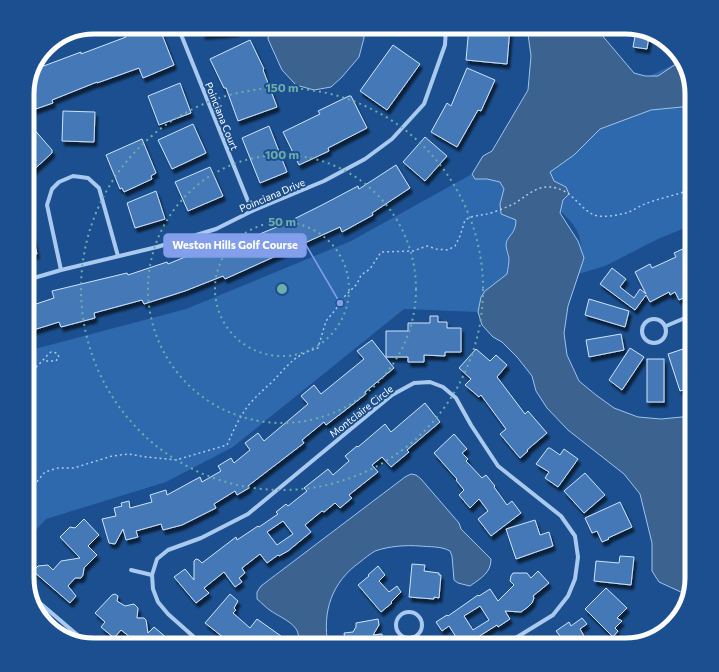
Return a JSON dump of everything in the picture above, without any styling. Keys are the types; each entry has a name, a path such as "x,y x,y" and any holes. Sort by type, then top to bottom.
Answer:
{"street":[{"name":"Poinciana Court","path":"181,34 252,211"},
{"name":"Poinciana Drive","path":"34,278 60,270 157,247 216,229 252,211 324,181 365,158 392,139 424,104 445,45 446,34"},
{"path":"60,270 47,205 52,189 59,182 73,176 88,178 99,188 118,256"},
{"path":"649,319 659,319 666,326 666,335 659,342 650,342 642,336 642,326 649,319"},
{"path":"666,326 685,319"},
{"name":"Montclaire Circle","path":"152,575 157,559 168,550 201,538 248,514 392,395 414,384 430,382 443,387 456,398 471,425 498,466 561,516 575,536 578,557 575,579 568,596 553,615 515,638"},
{"path":"131,570 152,575 153,589 158,602 168,614 195,638"},
{"path":"40,603 78,635"},
{"path":"404,613 414,613 420,620 420,630 413,637 408,638 404,636 397,629 397,620 404,613"}],"path":[{"path":"34,486 45,472 58,468 74,468 112,456 129,454 176,460 227,445 237,422 252,401 289,363 305,352 318,348 326,321 342,299 357,284 361,275 370,269 381,252 412,251 426,246 448,250 455,246 465,220 472,216 493,212 516,202 536,189 545,187 556,188 565,192 596,216 626,213 645,204 685,192"},
{"path":"34,368 43,361 45,356 51,352 57,353 58,358 56,361 43,361"}],"shaded area":[{"path":"268,34 364,34 364,38 359,57 342,77 331,87 314,90 296,85 282,70 268,39"},
{"path":"528,34 601,34 634,73 645,76 658,76 676,64 684,83 685,107 651,110 600,129 574,155 550,172 554,181 566,187 569,194 563,200 560,213 578,241 584,258 568,306 564,333 567,355 579,381 614,408 638,417 661,419 685,416 685,578 684,589 681,592 659,582 652,571 652,543 640,494 624,474 568,430 547,408 536,391 532,376 517,357 502,342 493,337 482,325 478,312 481,297 485,291 507,274 509,258 506,242 513,232 516,225 516,220 501,214 500,204 504,189 500,182 487,179 475,179 472,174 483,156 492,151 528,90 531,56"},
{"path":"676,63 684,83 685,90 685,228 658,239 605,266 575,275 581,251 578,234 568,219 550,202 502,214 516,220 516,225 513,232 506,242 509,258 507,274 481,297 478,312 404,309 233,447 166,482 46,519 34,532 34,349 186,309 351,241 472,174 481,158 492,151"},
{"path":"411,474 416,475 421,479 459,523 461,529 491,559 491,564 487,572 470,586 458,583 454,580 452,556 450,551 447,549 409,546 392,547 375,551 350,570 336,588 328,609 327,638 298,638 296,628 269,610 257,599 257,592 261,586"}],"building":[{"path":"162,34 174,65 143,78 139,68 97,82 52,100 53,103 34,110 34,90 41,67 81,52 81,54 126,37 125,35"},
{"path":"468,34 509,34 507,64 466,60"},
{"path":"635,35 648,39 647,49 633,47"},
{"path":"250,40 264,69 263,70 277,107 238,121 226,88 224,88 210,59"},
{"path":"393,45 420,64 387,110 360,91"},
{"path":"467,68 495,80 481,111 478,110 457,147 431,132 447,103 451,106"},
{"path":"180,83 191,113 159,125 148,96"},
{"path":"351,96 367,128 328,148 329,151 299,165 283,132 320,114 318,111"},
{"path":"63,111 95,112 94,142 62,141"},
{"path":"193,124 206,153 172,169 158,140"},
{"path":"269,126 287,172 260,183 242,138"},
{"path":"34,129 52,150 52,153 34,170"},
{"path":"425,137 447,156 425,181 403,162"},
{"path":"142,139 156,173 151,176 152,179 124,192 122,188 120,189 106,155"},
{"path":"396,165 410,188 372,213 373,215 342,232 340,227 225,279 223,276 185,291 144,304 142,300 94,313 95,318 61,327 59,322 34,330 34,305 54,298 52,291 127,273 128,275 167,262 168,264 207,248 209,255 284,224 358,186 359,189"},
{"path":"210,167 223,196 188,211 175,182"},
{"path":"156,191 165,219 135,228 127,203"},
{"path":"34,242 37,254 34,255"},
{"path":"685,248 685,297 679,300 675,292 670,295 669,292 650,302 646,295 635,310 600,284 612,268 626,279 620,287 634,298 640,289 646,294 635,272 650,264 652,268 676,257 674,253"},
{"path":"589,299 629,311 625,327 585,315"},
{"path":"430,316 438,316 438,322 447,322 447,328 461,328 461,352 445,352 445,356 424,355 424,362 408,362 408,357 386,357 386,331 408,331 408,323 430,323"},
{"path":"621,334 624,350 589,357 586,340"},
{"path":"372,340 394,368 365,392 366,394 343,412 326,425 324,422 302,440 304,443 248,486 249,488 237,495 235,491 214,504 216,508 182,525 163,530 161,524 136,531 138,537 126,540 123,529 115,544 109,543 102,519 116,516 114,508 122,506 121,503 129,501 130,508 152,502 150,495 166,490 167,495 200,477 202,482 221,471 218,466 231,458 234,463 250,450 245,443 258,433 264,441 308,404 301,396 314,385 321,394 364,359 357,351"},
{"path":"630,348 644,357 622,390 609,380"},
{"path":"685,348 685,389 680,391 668,354"},
{"path":"476,349 490,361 496,355 507,365 497,377 525,414 528,411 547,433 520,458 500,434 506,429 481,395 479,397 465,385 471,379 459,368"},
{"path":"647,359 664,359 664,402 647,402"},
{"path":"425,403 440,422 407,450 409,452 391,467 382,457 372,465 378,472 349,495 352,498 340,508 335,503 324,512 322,511 305,525 311,532 288,551 279,556 278,555 267,563 260,554 242,568 245,573 239,578 242,582 235,587 224,572 204,588 209,593 196,603 174,577 185,569 194,580 194,561 196,559 202,563 236,537 237,540 258,526 259,527 278,514 276,512 286,504 288,506 307,491 304,488 328,469 333,475 349,461 345,456 385,424 391,432","holes":["283,521 293,534 277,545 267,532"]},
{"path":"454,434 467,449 462,453 468,459 466,461 482,478 486,475 507,505 512,501 521,513 491,536 478,519 488,511 479,499 470,508 459,495 464,490 456,480 457,479 434,453"},
{"path":"548,448 560,455 564,449 578,459 558,487 545,478 549,472 536,464"},
{"path":"585,473 605,495 584,513 564,491"},
{"path":"620,502 632,527 602,542 597,531 592,533 585,518"},
{"path":"84,519 99,535 88,546 97,555 84,568 81,578 75,578 68,586 76,596 70,603 34,572 34,570 38,566 48,565 53,570 61,561 80,558 60,537 70,527 75,528"},
{"path":"535,520 540,535 549,532 553,546 516,559 506,529"},
{"path":"620,556 634,557 631,585 594,581 596,561 619,563"},
{"path":"412,564 425,565 424,571 439,573 439,575 441,575 439,598 409,597"},
{"path":"378,566 385,575 379,581 389,592 397,586 401,592 391,602 392,603 381,612 358,585"},
{"path":"538,571 549,583 533,596 534,598 532,603 528,607 521,612 505,611 510,619 498,627 497,625 478,638 457,638 449,626 442,631 436,622 490,589 498,601 514,585 510,581 513,573 527,573 531,578","holes":["480,606 489,620 473,630 464,616"]},
{"path":"606,588 627,608 617,618 622,621 615,628 618,631 613,637 585,609"},
{"path":"115,594 118,596 117,601 125,606 134,604 138,608 137,618 144,618 146,620 148,633 154,627 167,638 130,638 121,630 114,638 101,627 105,622 95,613 112,595"},
{"path":"230,594 238,601 234,608 236,610 233,613 250,628 257,619 281,636 280,638 224,638 205,623"},
{"path":"582,618 587,624 580,629 585,638 557,638 560,636 556,631 569,622 571,626"},
{"path":"378,619 379,625 373,635 382,634 382,638 345,638 344,633 353,632 356,627 356,623"}],"place":[{"name":"Weston Hills Golf Course","path":"340,303"}]}
